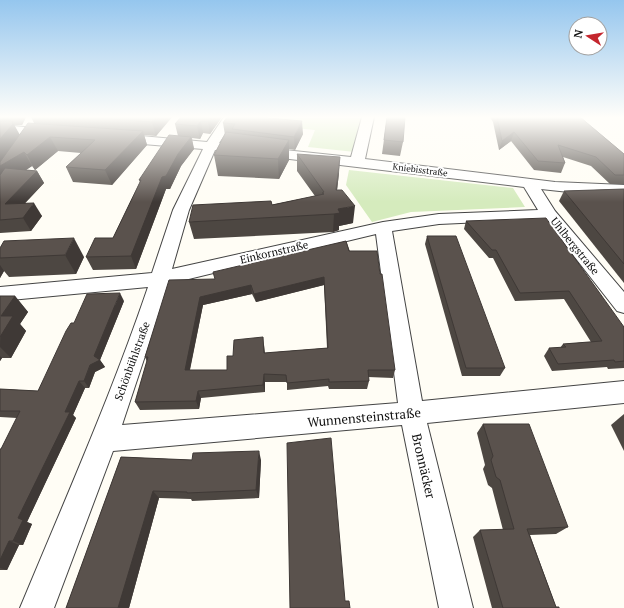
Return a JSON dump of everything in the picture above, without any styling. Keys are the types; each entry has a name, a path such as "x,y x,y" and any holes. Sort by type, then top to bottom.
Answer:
{"street":[{"name":"Schönbühlstraße","path":"38,608 104,439 146,323 181,210 211,145"},
{"name":"Kniebisstraße","path":"214,145 529,183 602,190 624,189"},
{"path":"357,162 361,145"},
{"name":"Uhlbergstraße","path":"529,183 549,214 624,306"},
{"name":"Einkornstraße","path":"0,294 159,278 383,227 439,219 549,214"},
{"name":"Bronnäcker","path":"383,227 412,414 456,608"},
{"name":"Wunnensteinstraße","path":"104,439 412,414 624,392"}],"green space":[{"path":"309,145 357,145 355,152 308,147"},
{"path":"349,170 513,188 525,207 411,212 372,222 346,185"}],"building":[{"path":"12,145 39,145 27,155 24,152 0,166 0,162"},
{"path":"89,145 129,145 105,170 66,167"},
{"path":"162,145 185,145 166,176 162,177 131,256 86,257 95,238 113,238 141,180 139,180"},
{"path":"219,145 286,145 278,159 214,155"},
{"path":"525,145 558,145 565,163 538,161"},
{"path":"559,145 614,145 624,154 624,175 615,175 596,157"},
{"path":"297,154 340,157 336,190 342,190 355,206 338,209 340,213 334,214 189,222 193,205 271,201 272,205 324,194"},
{"path":"5,168 37,171 5,204 34,203 23,218 0,220 0,175"},
{"path":"624,189 624,264 564,191"},
{"path":"546,218 624,327 624,361 615,362 614,360 558,364 549,348 566,347 563,344 602,341 569,291 520,293 496,250 492,250 466,221"},
{"path":"427,236 456,236 505,368 466,368"},
{"path":"74,238 65,255 0,258 0,248 4,241"},
{"path":"346,241 349,251 377,251 380,274 382,274 395,370 368,370 369,381 329,382 329,379 287,383 286,375 264,374 263,385 198,391 196,401 135,402 148,357 145,357 169,280 215,279 213,272","holes":["324,277 328,348 264,353 263,337 234,340 233,356 227,356 227,370 185,370 200,297 251,285 254,294"]},
{"path":"120,293 94,356 100,360 90,365 84,381 79,381 65,412 70,412 18,518 23,520 13,541 9,541 0,560 0,449 20,411 0,411 0,389 38,391 66,331 71,323 74,323 87,294"},
{"path":"0,296 15,296 1,316 13,316 0,337"},
{"path":"483,424 529,424 568,527 527,529 556,607 559,608 503,608 480,530 514,529 500,480 496,477 491,460 493,456"},
{"path":"331,438 345,601 349,601 350,608 290,608 287,443"},
{"path":"259,451 256,490 187,493 153,491 118,608 66,608 121,457 192,460 193,453"}]}
